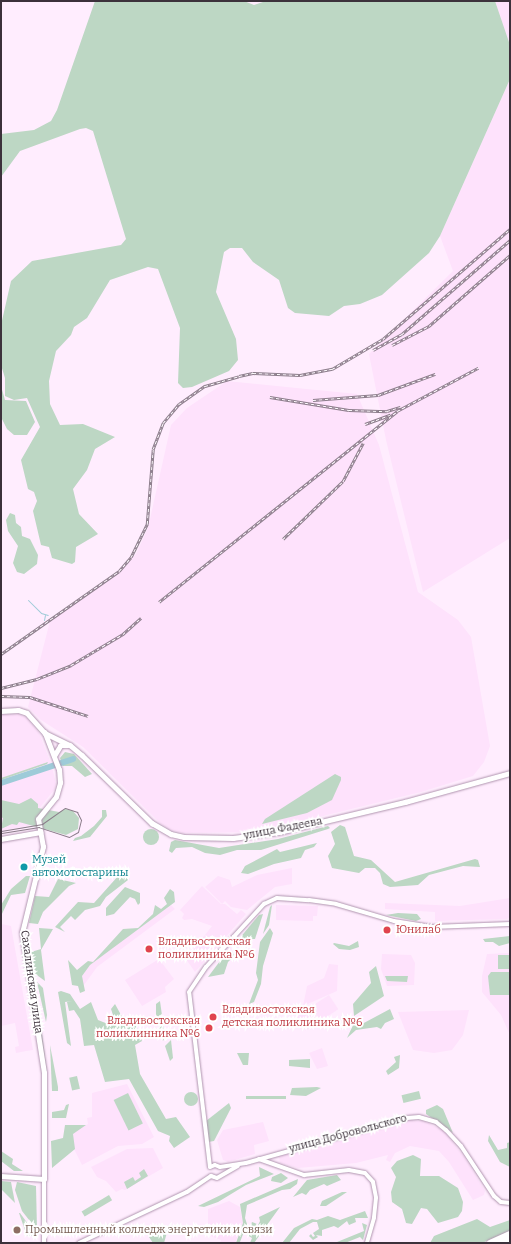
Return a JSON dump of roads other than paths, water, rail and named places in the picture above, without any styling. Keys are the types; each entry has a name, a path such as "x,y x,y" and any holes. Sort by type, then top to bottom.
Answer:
{"highway":[{"path":"490,1243 510,1234"},
{"path":"501,1243 510,1239"}],"main road":[{"name":"улица Фадеева","path":"1,711 23,711 45,733 74,748 156,826 171,834 212,839 259,836 313,825 510,773"},
{"name":"Сахалинская улица","path":"44,1243 44,1073 22,933 43,849 40,832 40,816 59,789 59,770 45,733"},
{"path":"54,756 60,746 74,748"},
{"path":"1,839 40,832"},
{"path":"210,1176 189,992 199,975 231,937 258,909 271,900 288,898 315,901 394,921 432,927 510,924"},
{"name":"улица Добровольского","path":"220,1167 242,1164 326,1142 407,1118 428,1119 443,1127 456,1139 494,1196 501,1202 510,1203"},
{"path":"259,1159 302,1175 349,1170 365,1173 373,1184 376,1198 374,1218 367,1243"},
{"path":"210,1176 215,1178 242,1164"},
{"path":"210,1168 215,1165 220,1167 221,1175"},
{"path":"1,1176 44,1179"},
{"path":"78,1243 187,1192 210,1176"}],"waterway":[{"path":"28,600 41,613 48,615"},
{"path":"44,620 45,615"},
{"path":"1,783 73,759"}],"tram line":[{"path":"1,831 42,824 65,808 77,812 81,820 78,832 69,837 39,827 1,833"}],"railway":[{"path":"1,654 119,571 131,557 147,524 153,449 163,423 179,404 205,386 239,376 253,373 300,375 332,369 383,339 510,229"},
{"path":"373,350 402,334 510,240"},
{"path":"392,345 429,326 510,255"},
{"path":"159,602 397,411 478,368"},
{"path":"313,400 378,395 435,374"},
{"path":"270,397 349,410 387,411 400,407"},
{"path":"365,424 390,415"},
{"path":"283,539 343,481 363,443"},
{"path":"1,688 37,679 71,665 123,634 141,618"},
{"path":"1,696 30,697 88,716"}],"place":[{"name":"Музей автомотостарины","path":"24,867"},
{"name":"Юнилаб","path":"387,930"},
{"name":"Владивостокская поликлиника №6","path":"149,949"},
{"name":"Владивостокская детская поликлиника №6","path":"213,1017"},
{"name":"Владивостокская поликлинника №6","path":"209,1028"},
{"name":"Промышленный колледж энергетики и связи","path":"17,1230"}]}
